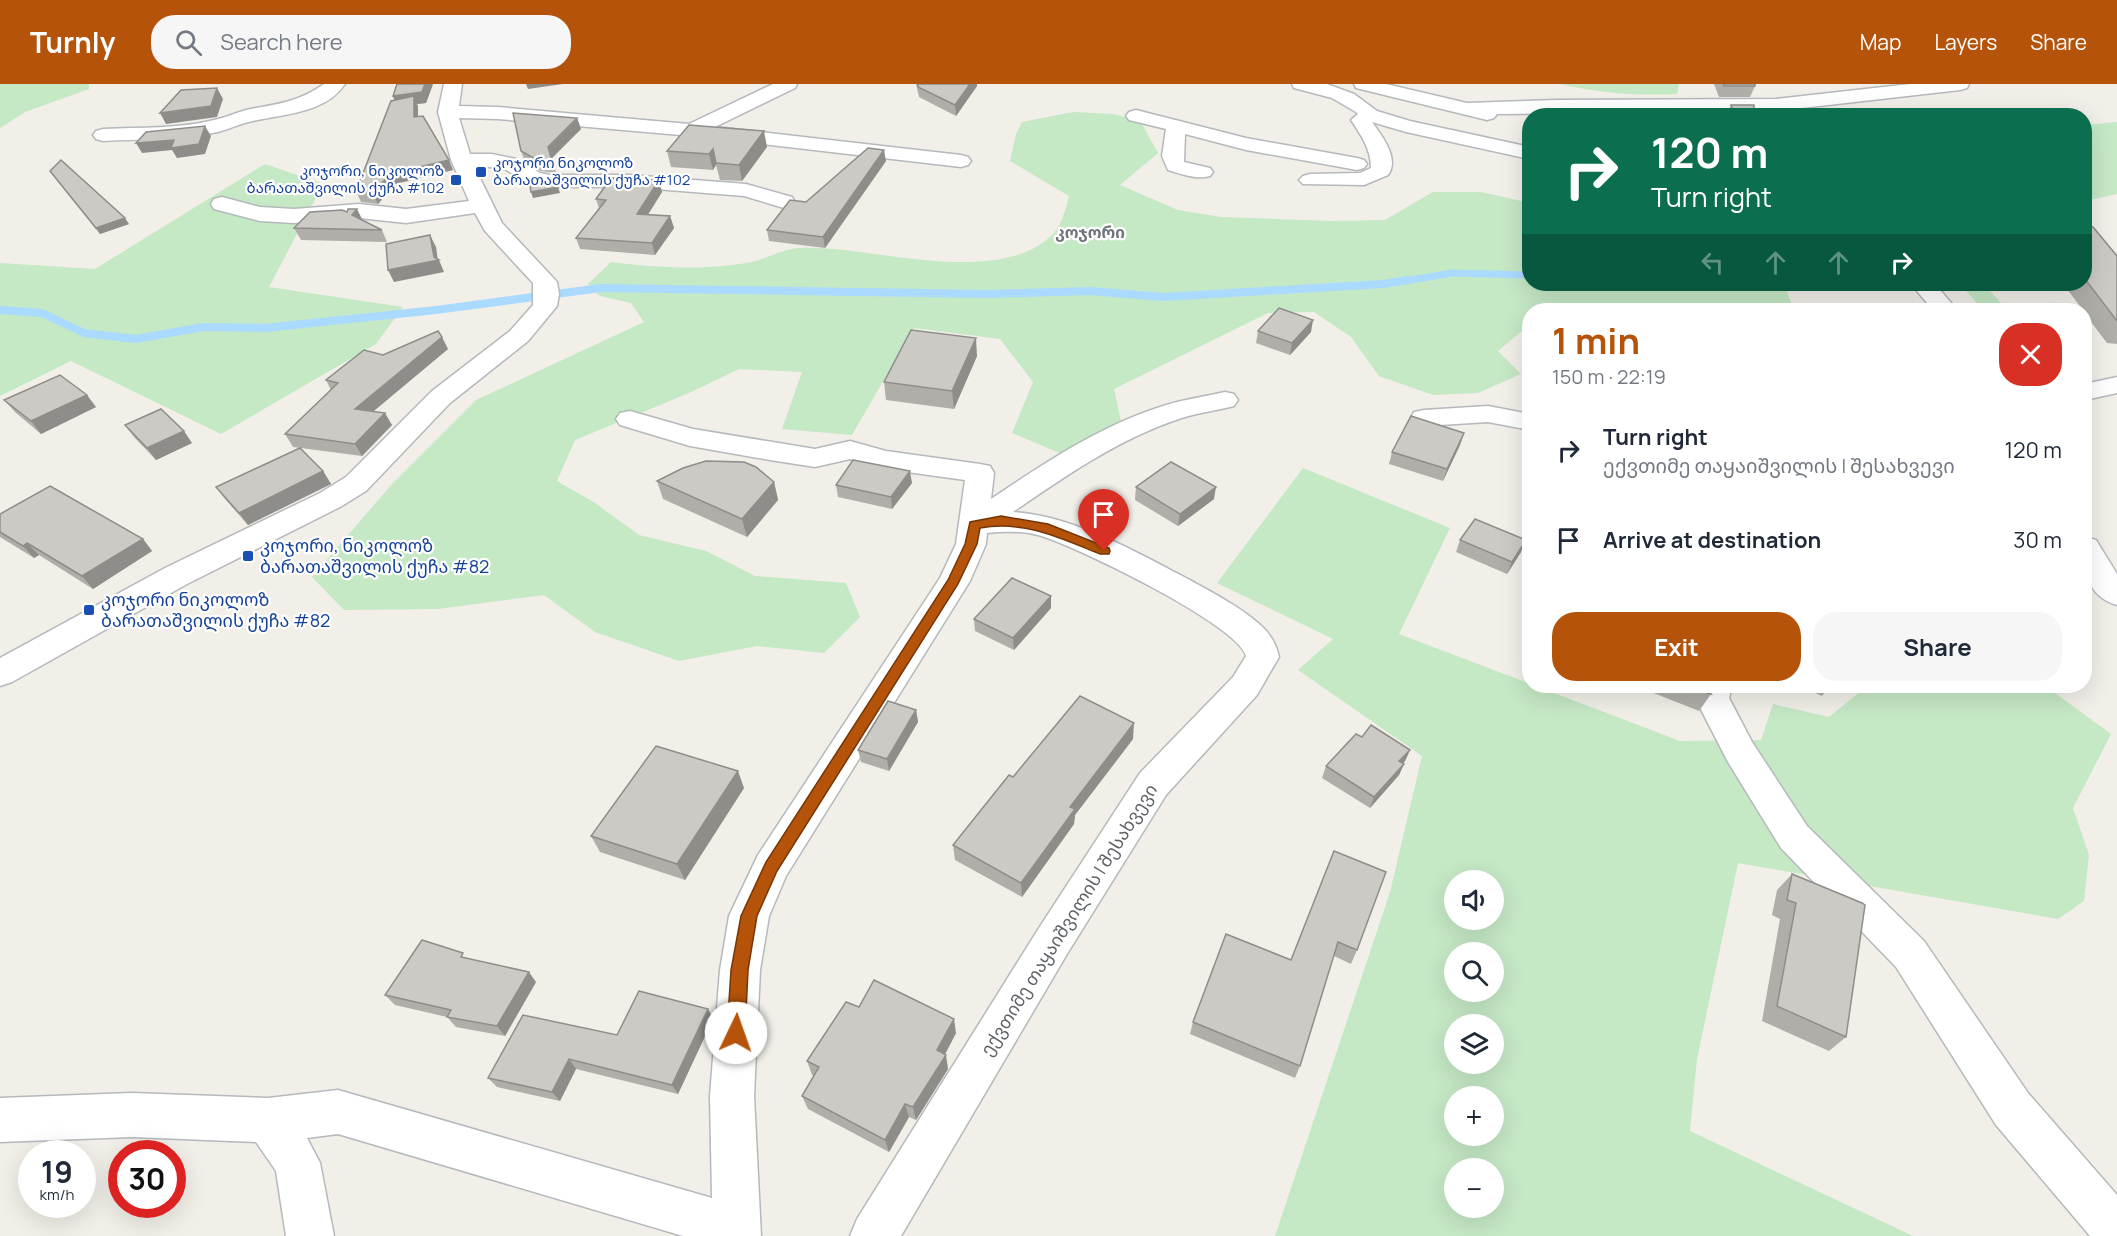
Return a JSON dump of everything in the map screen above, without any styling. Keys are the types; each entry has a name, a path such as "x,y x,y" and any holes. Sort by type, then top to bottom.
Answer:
{"street":[{"path":"103,135 175,132 217,126 247,116 304,104 314,100 336,84"},
{"path":"0,673 177,576 330,500 356,484 441,397 519,336 545,294 493,226 461,160 448,112 453,84"},
{"path":"692,130 788,84"},
{"path":"1301,84 1346,96 1370,115 1406,126 1522,151"},
{"path":"1363,84 1522,122"},
{"path":"1784,84 1806,102"},
{"path":"1467,109 1557,106 1716,108 1806,102 1959,84"},
{"path":"448,112 498,113 692,130 961,161"},
{"path":"1310,180 1364,178 1381,171 1383,162 1374,139 1361,120 1370,115"},
{"path":"1136,116 1246,144 1335,161 1363,165 1383,162"},
{"path":"1176,125 1173,151 1175,166 1203,172"},
{"path":"461,160 492,160 509,163 534,178 550,181 630,181 735,189 784,202"},
{"path":"222,204 260,214 294,216 359,211 406,216 482,206"},
{"path":"1929,291 1939,303"},
{"path":"2092,390 2117,385"},
{"path":"975,525 1033,484 1159,416 1225,400"},
{"path":"1424,418 1488,414 1522,420"},
{"path":"0,1120 132,1115 268,1120 338,1112 736,1232 732,1096 740,970 749,916 771,867 954,581 971,544 980,473 885,460 850,450 815,458 770,452 690,437 630,419"},
{"name":"ექვთიმე თაყაიშვილის I შესახვევი","path":"874,1236 1053,941 1153,784 1245,686 1263,657 1259,643 1233,620 1124,560 1044,526 1001,520 975,525"},
{"path":"2092,559 2104,580 2117,594"},
{"path":"1713,693 1712,698 1740,752 1794,837 1910,954 2012,1108 2117,1231"},
{"path":"268,1120 297,1162 310,1236"}],"green space":[{"path":"0,84 89,84 89,89 25,112 0,128"},
{"path":"1560,84 1679,84 1677,94 1647,95 1604,92"},
{"path":"1073,112 1114,114 1141,122 1158,153 1120,185 1178,210 1221,217 1331,221 1385,220 1433,192 1481,192 1522,201 1522,291 1787,291 1791,303 1522,303 1522,331 1498,351 1521,374 1478,393 1433,395 1379,376 1351,337 1314,312 1268,313 1114,389 1123,430 1069,457 1012,433 1033,382 1000,339 914,328 852,435 782,429 802,372 739,369 689,393 575,440 557,481 595,503 639,535 706,551 755,576 846,583 860,617 824,653 757,646 679,661 595,632 544,595 438,609 344,610 312,577 392,484 476,400 644,322 631,303 600,296 588,284 611,262 662,267 713,267 747,263 800,248 964,262 997,260 1026,252 1050,237 1062,218 1069,196 1010,161 1016,134 1022,122"},
{"path":"2117,122 2117,194 2092,199 2092,124"},
{"path":"265,164 323,184 269,287 403,307 376,344 221,434 71,361 0,396 0,263 95,269"},
{"path":"1966,291 1990,291 2001,303 1977,303"},
{"path":"1303,468 1450,528 1399,634 1522,681 1522,693 1554,693 1680,741 1761,740 1773,704 1829,717 1858,693 2055,693 2111,734 2073,808 2089,855 2084,901 2058,919 1738,863 1697,1059 1690,1131 1913,1236 1275,1236 1390,892 1422,756 1298,670 1333,639 1217,583"}],"building":[{"path":"397,84 425,84 422,92 393,96"},
{"path":"918,84 970,84 955,105 918,87"},
{"path":"1723,84 1755,84 1755,86 1724,86"},
{"path":"217,88 211,106 160,113 181,90"},
{"path":"414,96 414,117 423,116 449,160 390,174 373,193 356,191 391,101"},
{"path":"1731,105 1754,105 1754,108 1732,108"},
{"path":"513,113 577,118 548,147 552,161 537,160 521,151"},
{"path":"689,125 764,131 739,165 716,163 713,149 709,154 667,151"},
{"path":"205,126 199,144 171,148 174,140 136,143 146,132"},
{"path":"868,148 884,150 823,237 767,230 790,200 806,202"},
{"path":"61,160 125,218 96,228 50,171"},
{"path":"611,178 659,180 637,214 670,216 652,243 576,238 606,200 596,199"},
{"path":"529,179 558,183 558,187 531,192"},
{"path":"348,209 357,209 352,215 382,230 294,228 310,212 342,210 347,212"},
{"path":"2092,227 2117,256 2117,321 2092,288"},
{"path":"430,235 434,257 439,260 388,270 386,244"},
{"path":"1279,308 1313,320 1292,343 1258,331"},
{"path":"911,330 976,338 952,391 884,382"},
{"path":"438,331 442,337 355,409 385,413 355,444 285,434 338,383 326,380 364,350 383,355"},
{"path":"60,375 87,395 31,421 4,400"},
{"path":"161,409 184,431 147,448 125,425"},
{"path":"1411,416 1464,433 1447,469 1392,452"},
{"path":"300,448 323,471 239,513 216,487"},
{"path":"853,460 910,471 891,497 836,485"},
{"path":"706,461 744,462 756,467 774,482 742,519 657,481 683,468"},
{"path":"1171,462 1216,487 1180,514 1136,487"},
{"path":"50,486 143,539 82,576 27,543 23,546 0,532 0,514"},
{"path":"1475,519 1522,538 1522,546 1512,562 1460,540"},
{"path":"1012,578 1051,596 1013,638 974,619"},
{"path":"1080,696 1134,723 1070,807 1075,809 1021,883 953,845 1009,775 1013,777"},
{"path":"888,701 916,710 887,759 858,750"},
{"path":"1371,725 1410,750 1399,761 1404,764 1374,797 1326,766 1356,734 1362,737"},
{"path":"656,746 738,771 677,864 591,836"},
{"path":"1334,851 1386,872 1357,950 1338,942 1300,1066 1193,1022 1226,934 1291,960"},
{"path":"1792,874 1865,905 1846,1037 1777,1006 1796,903 1787,900"},
{"path":"422,940 463,953 461,957 529,972 497,1026 447,1017 451,1010 385,995"},
{"path":"874,980 954,1019 937,1050 946,1055 913,1107 905,1104 885,1140 802,1096 819,1067 807,1061 846,1002 859,1007"},
{"path":"639,991 708,1009 672,1085 569,1059 552,1092 488,1078 523,1015 617,1035"}],"waterway":[{"path":"1399,282 1452,273 1522,275"},
{"path":"0,310 42,313 84,333 136,339 203,327 265,328 436,310 601,288 988,294 1090,291 1163,297 1383,284 1408,280"}],"place":[{"name":"კოჯორი ნიკოლოზ ბარათაშვილის ქუჩა #102","path":"481,172"},
{"name":"კოჯორი, ნიკოლოზ ბარათაშვილის ქუჩა #102","path":"456,180"},
{"name":"კოჯორი, ნიკოლოზ ბარათაშვილის ქუჩა #82","path":"248,556"},
{"name":"კოჯორი ნიკოლოზ ბარათაშვილის ქუჩა #82","path":"89,610"}],"district":[{"name":"კოჯორი","path":"1090,232"}],"route":[{"path":"736,1033 740,970 749,916 771,867 954,581 971,544 975,525 1001,520 1044,526 1104,551"}]}
